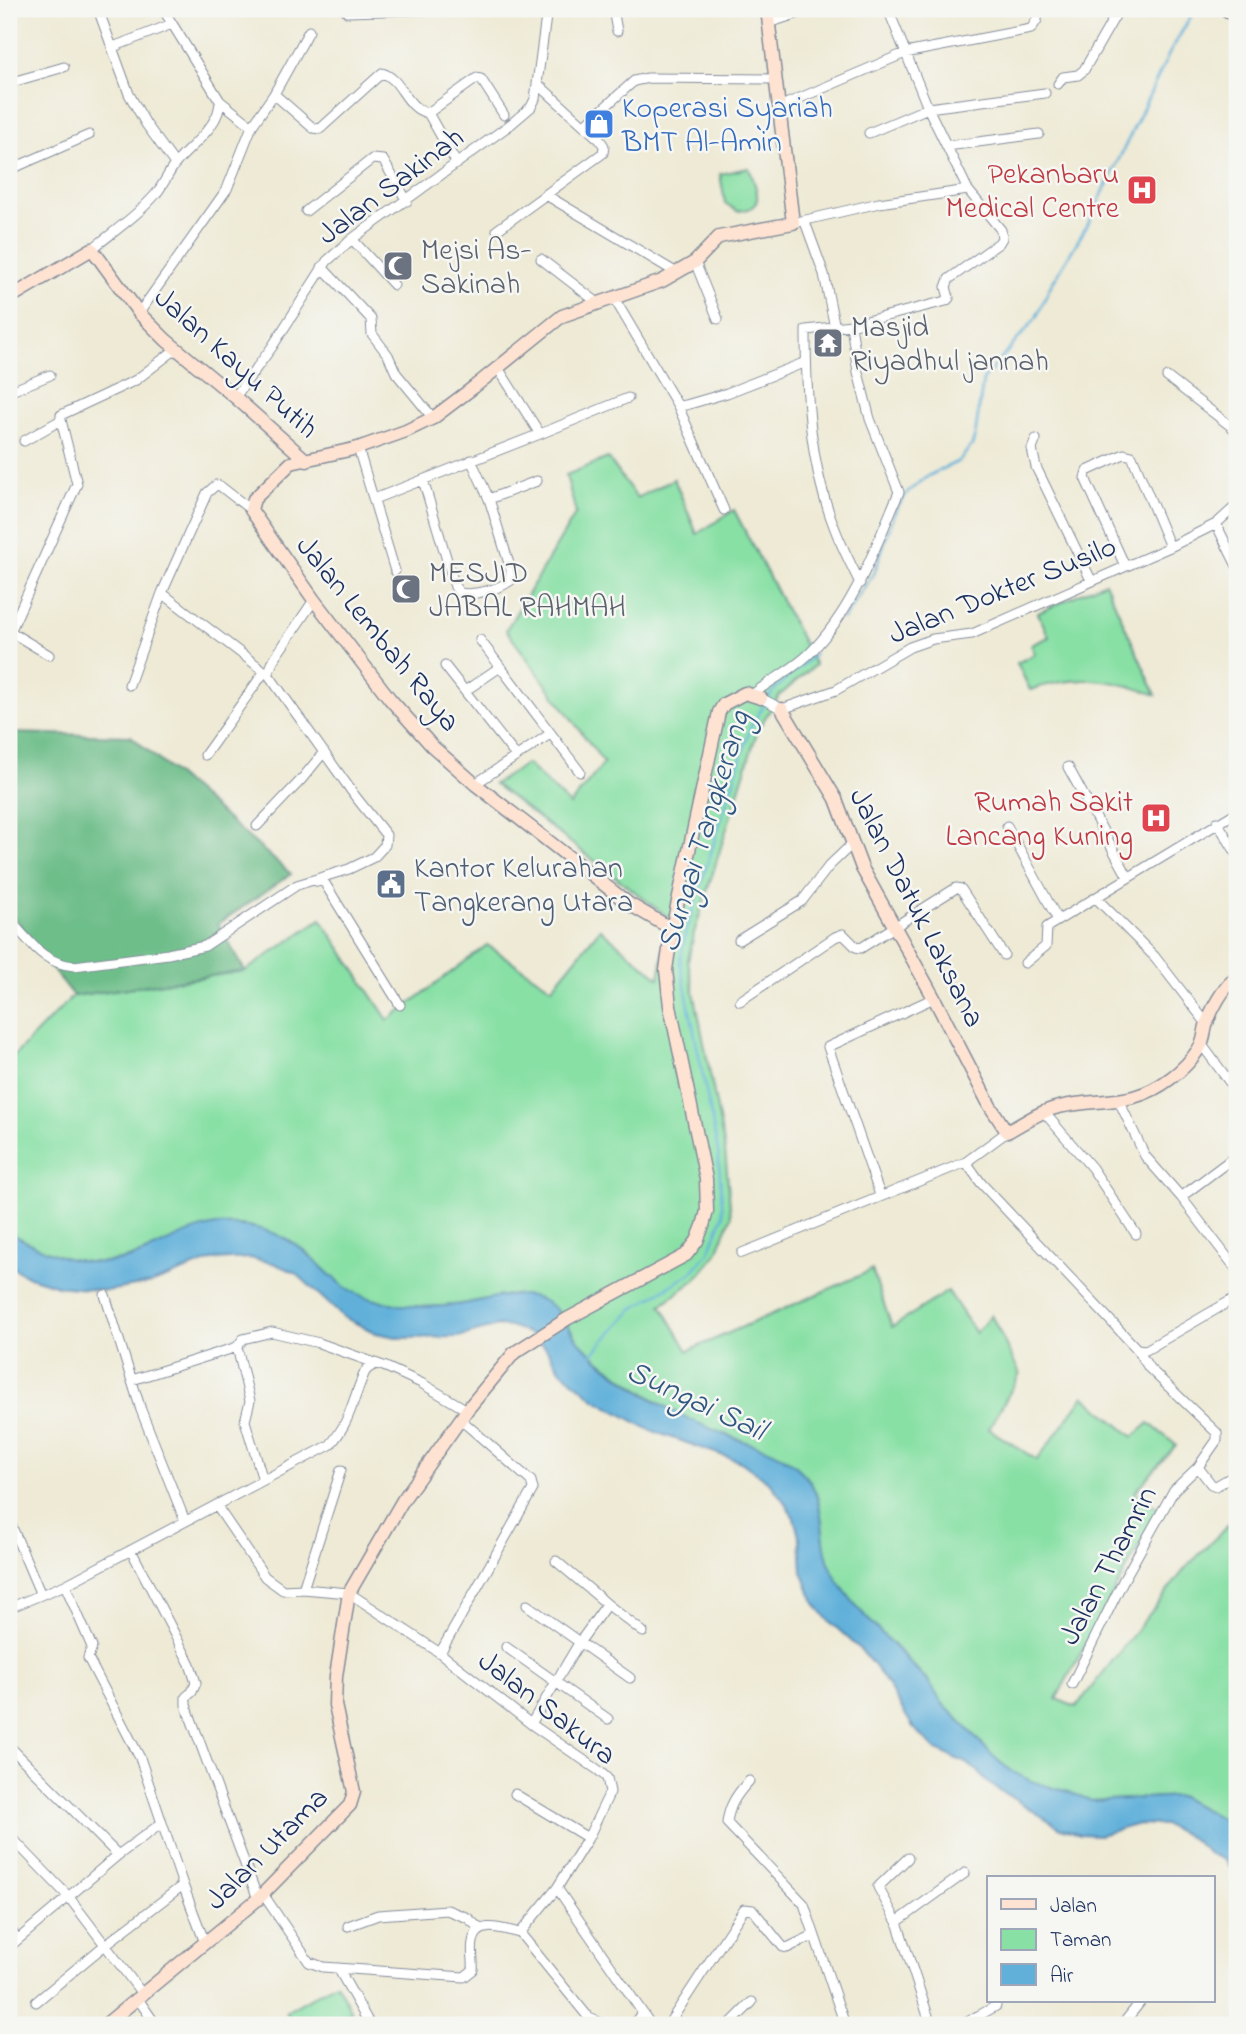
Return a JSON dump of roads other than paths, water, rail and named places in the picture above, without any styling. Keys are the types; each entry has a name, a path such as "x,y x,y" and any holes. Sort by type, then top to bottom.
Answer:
{"street":[{"path":"97,9 129,94 146,124 175,164"},
{"path":"163,9 220,101 252,126"},
{"path":"347,12 448,9"},
{"name":"Jalan Sakinah","path":"235,397 272,347 322,267 352,239 531,107 538,84 547,9"},
{"path":"613,9 617,31"},
{"path":"767,9 779,107 799,222 824,274 835,328"},
{"path":"768,23 812,9"},
{"path":"860,583 834,528 822,485 810,426 806,330 851,325 946,301 949,298 946,287 949,279 999,243 1002,238 1000,230 968,190 928,108 888,9"},
{"path":"779,107 905,53 1031,29 1037,20 1038,9"},
{"path":"1058,84 1063,77 1078,75 1084,70 1119,9"},
{"path":"1225,9 1237,16"},
{"path":"113,47 172,24"},
{"path":"139,313 227,189 252,126 274,94 309,32"},
{"path":"9,83 64,67"},
{"path":"274,94 313,128 320,129 382,73 388,75 415,107 428,113 457,164"},
{"path":"428,113 477,78 481,79 504,115"},
{"path":"585,125 634,81 649,78 776,79"},
{"path":"497,230 603,153 604,146 600,140 538,84"},
{"path":"869,134 928,108 1045,93"},
{"path":"9,298 92,249 132,217 155,195 175,164 212,123 220,101"},
{"path":"947,146 1039,134"},
{"path":"9,170 89,135"},
{"path":"306,211 372,159 383,160 407,201"},
{"name":"Jalan Kayu Putih","path":"92,249 139,313 176,349 307,461 406,431 433,418 562,316 677,273 695,262 719,237 879,203 968,190"},
{"path":"546,195 677,273"},
{"path":"352,239 394,285"},
{"path":"541,258 598,303"},
{"path":"695,262 718,319"},
{"path":"322,267 371,319 372,334 388,355 396,373 433,418"},
{"path":"614,298 678,406 724,510"},
{"path":"757,696 808,655 829,631 860,583 899,492 870,419 858,372 851,325"},
{"path":"49,654 9,631 77,484 61,415 147,373 176,349"},
{"path":"678,406 727,393 806,362"},
{"path":"498,368 540,434"},
{"path":"9,392 50,375"},
{"path":"1167,377 1237,431"},
{"path":"374,499 628,398"},
{"path":"24,441 61,420"},
{"path":"1036,439 1032,449 1036,467 1091,580"},
{"path":"358,447 395,571"},
{"path":"1125,566 1085,478 1087,471 1124,454 1132,456 1170,547"},
{"path":"423,480 455,587 460,593 467,595 503,586 510,581 511,570 489,499 471,460"},
{"path":"129,685 162,593 206,493 216,485 220,486 251,510 254,499 291,463 307,461"},
{"path":"489,499 537,481"},
{"name":"Jalan Dokter Susilo","path":"780,709 836,690 910,647 933,639 972,634 1170,547 1216,524 1237,505"},
{"name":"Jalan Lembah Raya","path":"251,510 314,600 390,699 432,746 475,784 629,904 672,929"},
{"path":"1216,524 1237,566"},
{"path":"9,920 43,956 63,965 74,966 168,954 205,946 287,890 349,869 374,857 385,845 386,835 266,672 162,593"},
{"path":"205,755 266,672 314,600"},
{"path":"480,640 579,772"},
{"path":"445,666 516,756"},
{"path":"465,691 500,667"},
{"path":"672,929 719,712 733,697 745,693 757,696 780,709"},
{"name":"Jalan Datuk Laksana","path":"780,709 836,799 852,844 894,928 990,1106 1007,1132"},
{"path":"475,784 550,734"},
{"path":"257,826 324,752"},
{"path":"1068,767 1128,877"},
{"path":"1025,963 1046,946 1047,927 1237,812"},
{"path":"1217,822 1237,854"},
{"path":"1007,826 1058,920"},
{"path":"739,940 802,901 829,866 852,844"},
{"path":"312,880 324,882 400,1004"},
{"path":"740,1001 841,934 861,948 956,888 961,889 1004,955"},
{"path":"1096,898 1155,957 1207,1024"},
{"name":"Jalan Utama","path":"105,2025 260,1897 350,1805 354,1792 335,1705 336,1676 349,1593 403,1500 464,1414 506,1361 531,1341 567,1318 642,1281 686,1255 697,1241 707,1211 706,1179 670,1006 666,970 672,929"},
{"path":"742,1253 966,1162 1007,1132 1043,1111 1119,1101 1150,1093 1180,1070 1202,1045 1207,1024 1224,991 1237,977"},
{"path":"880,1195 828,1047 934,998"},
{"path":"1202,1045 1237,1092"},
{"path":"1119,1101 1145,1156 1181,1197 1237,1270"},
{"path":"1043,1111 1093,1168 1136,1234"},
{"path":"1181,1197 1237,1155"},
{"name":"Jalan Thamrin","path":"966,1162 981,1183 1137,1349 1149,1368 1217,1433 1217,1440 1198,1467 1174,1490 1123,1581 1072,1684"},
{"path":"105,1295 141,1410 185,1521"},
{"path":"1137,1349 1146,1350 1237,1297"},
{"path":"132,1381 237,1347 243,1339 272,1332 318,1343 377,1364 421,1383 464,1414 531,1481 533,1489 440,1653"},
{"path":"237,1347 250,1401 245,1421 263,1480"},
{"path":"9,1608 65,1585 330,1445 341,1433 351,1413 364,1373 377,1364"},
{"path":"1198,1467 1211,1484 1216,1486 1237,1474"},
{"path":"303,1589 341,1470"},
{"path":"216,1505 265,1577 283,1590 349,1593"},
{"path":"9,1520 41,1595"},
{"path":"131,1550 193,1674 196,1683 186,1697 186,1706 260,1897 309,1962 316,1966 464,1977 473,1970 472,1942 480,1929 487,1927 520,1933 589,2018 601,2025"},
{"path":"556,1561 643,1632"},
{"path":"65,1585 92,1647 88,1658 140,1758 205,1943"},
{"name":"Jalan Sakura","path":"349,1593 440,1653 531,1724 607,1778 610,1792 588,1838 557,1888 520,1933"},
{"path":"531,1724 579,1643 607,1604"},
{"path":"527,1605 630,1678"},
{"path":"506,1647 608,1719"},
{"path":"9,1746 118,1855"},
{"path":"749,1782 730,1806 726,1823 804,1904 845,2025"},
{"path":"515,1794 588,1838"},
{"path":"9,1947 118,1855 162,1823"},
{"path":"9,1835 68,1896 141,1997 156,2025"},
{"path":"908,1858 878,1887 897,1922 931,2025"},
{"path":"897,1922 965,1873"},
{"path":"36,2002 183,1885"},
{"path":"557,1888 651,2025"},
{"path":"668,2025 744,1909 752,1910 783,1947 787,1948 814,1935"},
{"path":"348,1926 378,1915 447,1910 468,1918 480,1929"},
{"path":"9,1928 18,1938"},
{"path":"338,1968 370,2025"},
{"path":"729,2025 729,2022 752,2002"},
{"path":"1122,2025 1140,2002"},
{"path":"962,2025 996,2006"},
{"path":"634,2025 642,2012"}],"water":[{"name":"Sungai Sail","path":"216,1225 242,1226 278,1235 300,1248 349,1290 380,1301 408,1306 436,1306 525,1295 548,1303 558,1311 589,1351 609,1369 644,1393 701,1425 776,1453 803,1473 817,1497 825,1549 834,1574 843,1588 865,1616 929,1684 945,1707 1001,1763 1026,1779 1091,1801 1179,1796 1237,1827 1237,1874 1224,1860 1208,1853 1187,1835 1164,1825 1139,1824 1099,1835 1080,1834 1061,1828 988,1783 978,1771 962,1761 936,1750 913,1727 882,1676 861,1650 827,1619 814,1602 802,1572 800,1539 794,1518 770,1483 741,1462 650,1430 596,1400 561,1371 546,1348 528,1333 513,1327 497,1326 458,1337 401,1338 376,1333 343,1317 296,1273 273,1263 250,1258 212,1260 153,1283 106,1291 58,1286 29,1277 9,1266 9,1232 56,1255 73,1260 106,1262 124,1260 187,1233"}],"waterway":[{"name":"Sungai Tangkerang","path":"843,619 874,573 896,509 909,491 928,476 959,461 972,445 983,380 1036,318 1050,287 1088,224 1169,54 1195,9"},
{"name":"Sungai Tangkerang","path":"591,1355 633,1309 691,1273 709,1252 723,1216 718,1151 680,961 686,931 751,726 773,691 815,654"}],"place":[{"name":"Koperasi Syariah BMT Al-Amin","path":"599,124"},
{"name":"Pekanbaru Medical Centre","path":"1142,190"},
{"name":"Mejsi As- Sakinah","path":"398,266"},
{"name":"Masjid Riyadhul jannah","path":"828,343"},
{"name":"MESJID JABAL RAHMAH","path":"406,589"},
{"name":"Rumah Sakit Lancang Kuning","path":"1156,818"},
{"name":"Kantor Kelurahan Tangkerang Utara","path":"391,884"}]}
